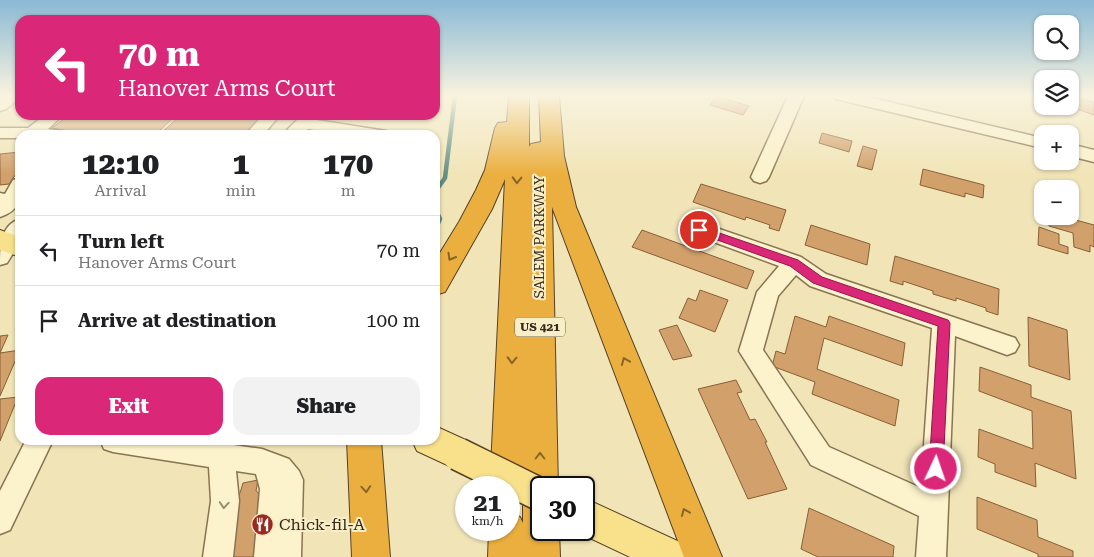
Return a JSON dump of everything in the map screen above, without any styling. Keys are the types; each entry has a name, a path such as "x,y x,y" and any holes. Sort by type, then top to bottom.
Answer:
{"highway":[{"path":"440,275 489,191 496,174 507,122"},
{"name":"SALEM PARKWAY","path":"508,476 518,122"},
{"name":"SALEM PARKWAY","path":"538,122 541,557"},
{"path":"551,122 553,156 564,207 703,557"},
{"path":"364,445 371,557"},
{"path":"506,557 507,541"}],"main road":[{"path":"444,447 530,490"},
{"path":"595,521 671,557"}],"street":[{"path":"36,130 46,122"},
{"path":"760,177 784,122"},
{"path":"953,122 1034,141"},
{"path":"297,130 304,123 328,130"},
{"path":"0,132 15,132"},
{"path":"1079,152 1094,156"},
{"path":"3,204 15,190"},
{"path":"699,230 794,263 818,280 1007,345"},
{"path":"794,263 768,292 751,351 820,456 934,508"},
{"path":"931,557 944,323"},
{"path":"0,520 38,445"},
{"path":"155,445 214,452 266,463 280,468 289,480 286,557"},
{"path":"214,452 225,501 218,557"},
{"path":"266,463 274,489 269,557"}],"building":[{"path":"60,122 169,122 160,130 63,130 52,128"},
{"path":"173,122 258,122 250,130 164,130"},
{"path":"822,133 852,141 849,152 819,143"},
{"path":"863,146 877,150 872,170 857,166"},
{"path":"15,152 15,175 9,184 0,185 0,154"},
{"path":"923,169 984,185 983,198 965,193 965,197 920,185"},
{"path":"701,184 786,210 779,231 769,228 770,225 746,217 745,220 693,202"},
{"path":"1079,221 1094,225 1094,247 1090,245 1090,252 1074,247 1073,233 1049,226 1079,225"},
{"path":"811,225 870,244 867,265 805,245"},
{"path":"1039,227 1059,234 1059,244 1068,247 1068,254 1038,245"},
{"path":"642,230 754,271 747,289 632,247"},
{"path":"895,256 999,289 998,315 986,311 986,308 956,298 956,301 933,294 933,291 903,281 903,285 890,281"},
{"path":"700,290 728,300 715,332 679,318 688,298 696,301"},
{"path":"795,316 826,327 829,316 905,343 902,366 824,338 817,369 899,400 895,426 812,394 815,382 772,366 776,351 785,354"},
{"path":"1028,317 1067,330 1070,380 1029,366"},
{"path":"677,325 692,356 673,360 659,330"},
{"path":"8,335 0,353 0,336"},
{"path":"15,351 15,362 0,396 0,353"},
{"path":"980,367 1031,385 1031,397 1071,411 1076,479 1035,463 1036,487 995,472 995,464 978,457 979,429 1033,449 1032,411 979,391"},
{"path":"736,380 742,392 737,393 750,420 755,419 767,442 765,442 787,489 748,499 698,389"},
{"path":"15,397 15,404 0,441 0,399"},
{"path":"258,480 256,491 267,500 264,557 225,557 232,503 240,493 243,483"},
{"path":"977,497 1037,520 1038,537 1073,551 1073,557 1038,557 1038,554 977,529"},
{"path":"809,508 894,546 893,557 818,557 801,549"}],"waterway":[{"path":"440,185 445,178 452,122"}],"place":[{"name":"Chick-fil-A","path":"263,524"}],"route":[{"path":"699,230 794,263 818,280 944,323 936,469"}]}
